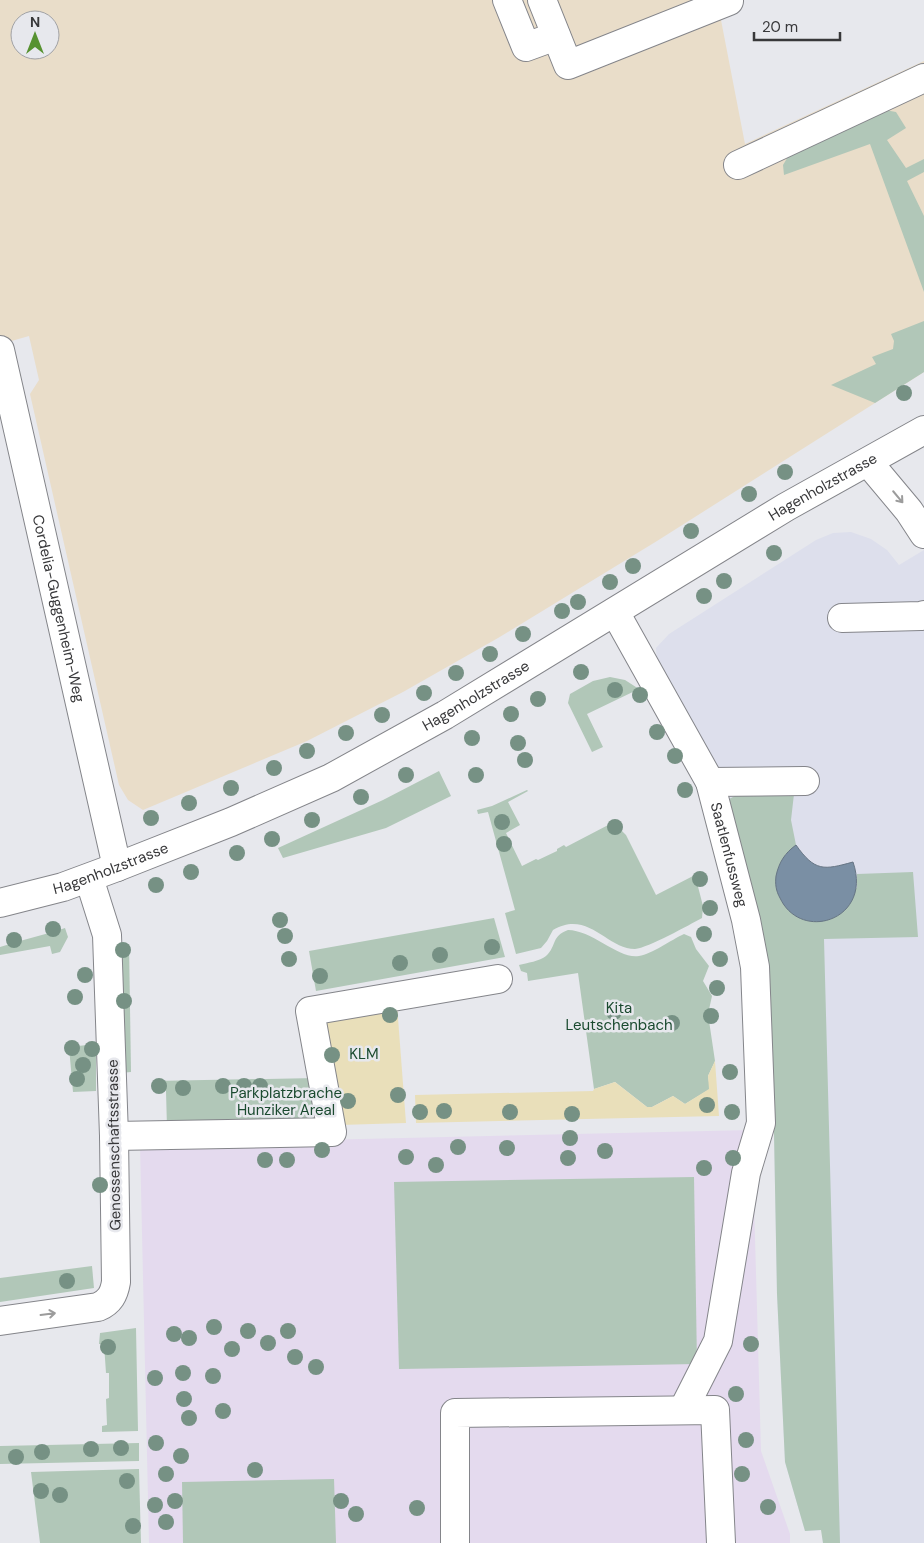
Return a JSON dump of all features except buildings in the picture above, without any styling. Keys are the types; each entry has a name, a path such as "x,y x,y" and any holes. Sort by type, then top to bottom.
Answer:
{"street":[{"path":"508,0 526,47 556,36"},
{"path":"542,0 568,65 729,1"},
{"path":"738,165 924,78"},
{"name":"Cordelia-Guggenheim-Weg","path":"0,350 117,867"},
{"name":"Hagenholzstrasse","path":"0,904 89,878 231,822 331,778 445,715 786,507 868,462 920,440"},
{"path":"868,462 909,511 924,534"},
{"name":"Saatlenfussweg","path":"614,612 710,782 746,920 755,967 761,1123 746,1173 718,1341 683,1410"},
{"path":"842,618 924,615"},
{"path":"710,782 805,780"},
{"name":"Genossenschaftsstrasse","path":"0,1321 98,1308 110,1300 115,1292 114,1136 107,935 89,878"},
{"path":"114,1136 332,1132 310,1011 498,978"},
{"path":"455,1543 455,1413 683,1410 715,1410 720,1543"}],"shaded area":[{"path":"0,0 713,0 721,20 745,144 924,61 924,372 657,541 498,638 403,692 307,741 143,810 128,800 119,785 30,394 39,380 29,336 8,342 0,349"},
{"path":"851,532 871,539 887,550 899,565 924,550 924,1543 823,1543 822,1530 805,1531 785,1462 777,1294 773,1079 768,965 657,665 656,648 669,634 816,540 833,533"},
{"path":"752,1130 761,1451 790,1534 790,1543 149,1543 140,1144"}],"green space":[{"path":"885,110 896,112 906,128 887,140 906,168 924,159 924,172 907,181 924,216 924,292 870,144 784,175 783,165 789,155"},
{"path":"924,321 924,372 875,403 831,385 876,364 872,357 893,349 894,341 891,334"},
{"path":"610,677 625,680 639,689 587,714 603,747 592,752 568,703 570,694 593,681"},
{"path":"439,771 451,796 386,828 283,858 278,848 383,800"},
{"path":"527,790 508,802 520,825 506,833 522,866 557,851 557,849 564,845 566,847 612,823 615,829 621,830 626,835 656,895 695,875 703,906 702,918 658,941 635,949 615,943 587,927 577,924 565,925 553,930 541,948 516,954 505,913 515,910 488,812 478,814 477,810 492,806"},
{"path":"739,794 794,794 791,820 796,845 785,855 857,888 857,874 913,872 918,937 824,939 840,1543 823,1543 821,1530 805,1531 785,1462 777,1294 773,1079 768,965 725,801"},
{"path":"494,918 505,957 316,991 309,951"},
{"path":"57,925 59,930 65,928 68,937 60,952 52,954 50,946 0,955 0,947 10,944 9,939 18,936 20,941 49,933 48,928"},
{"name":"Kita Leutschenbach","path":"568,930 587,935 623,954 631,956 650,953 684,934 691,937 696,949 709,966 703,981 712,996 708,1014 715,1061 708,1076 710,1089 685,1104 673,1096 652,1107 647,1107 615,1082 594,1089 578,973 528,981 527,973 521,971 519,965 537,961 546,956 552,949 556,938"},
{"path":"129,944 131,1072 120,1073 118,946"},
{"path":"96,1044 96,1091 73,1092 69,1047"},
{"name":"Parkplatzbrache Hunziker Areal","path":"316,1078 324,1125 167,1128 166,1091 154,1090 153,1081"},
{"path":"694,1177 697,1364 399,1369 394,1182"},
{"path":"92,1266 94,1288 0,1302 0,1278"},
{"path":"136,1328 138,1431 102,1432 102,1426 107,1425 106,1399 109,1398 109,1373 106,1373 104,1344 99,1344 100,1333"},
{"path":"139,1443 139,1461 0,1464 0,1446"},
{"path":"139,1469 141,1543 40,1543 31,1472"},
{"path":"334,1479 336,1543 183,1543 182,1482"}],"sand":[{"name":"KLM","path":"397,1005 406,1123 340,1125 321,1019"},
{"path":"715,1061 719,1116 416,1123 415,1095 593,1091 615,1082 647,1107 652,1107 673,1096 685,1104 709,1089 708,1076"}],"water":[{"path":"796,845 809,860 821,867 835,867 853,862 856,882 853,898 844,911 832,919 818,922 803,920 790,912 780,898 776,882 779,866 789,851"}]}
